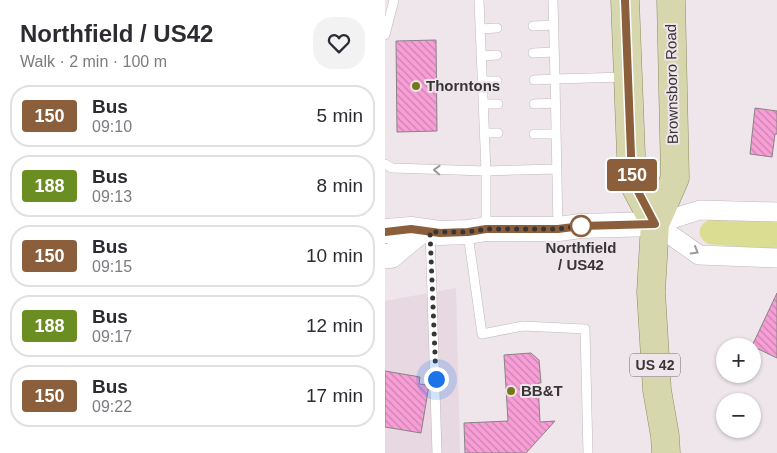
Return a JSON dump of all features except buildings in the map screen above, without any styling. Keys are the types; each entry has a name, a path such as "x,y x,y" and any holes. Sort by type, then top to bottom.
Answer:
{"main road":[{"path":"625,0 632,180 655,224"},
{"name":"Brownsboro Road","path":"655,224 675,178 671,0"},
{"name":"US 42","path":"655,224 651,292 657,390 666,453"}],"street":[{"path":"386,230 477,231 558,229 581,226 655,224 700,210 777,212"},
{"path":"655,224 699,255 777,258"},
{"path":"385,256 391,256 425,231"}],"lane":[{"path":"385,34 394,0"},
{"path":"479,0 486,171 477,231 482,334 523,326 585,328 588,453"},
{"path":"553,0 558,229"},
{"path":"533,26 554,25"},
{"path":"480,29 497,28"},
{"path":"533,53 554,52"},
{"path":"481,56 497,55"},
{"path":"534,80 627,77"},
{"path":"482,81 497,81"},
{"path":"534,104 555,103"},
{"path":"483,104 498,104"},
{"path":"484,133 498,133"},
{"path":"534,134 556,134"},
{"path":"385,164 392,168 486,171 556,169"},
{"path":"425,231 437,453"}],"shaded area":[{"path":"456,288 460,453 385,453 385,301"}],"green space":[{"path":"763,219 777,221 777,250 708,244 699,232 702,225 709,220"}],"bus line":[{"name":"150","path":"385,232 387,230 411,229 440,233 486,229 558,229 581,226 655,224 632,180 625,0"}],"place":[{"name":"Thorntons","path":"416,86"},
{"name":"Northfield / US42","path":"581,226"},
{"name":"BB&T","path":"511,391"}],"route":[{"path":"436,379 430,232 468,232 486,229 558,229 581,226"}]}
